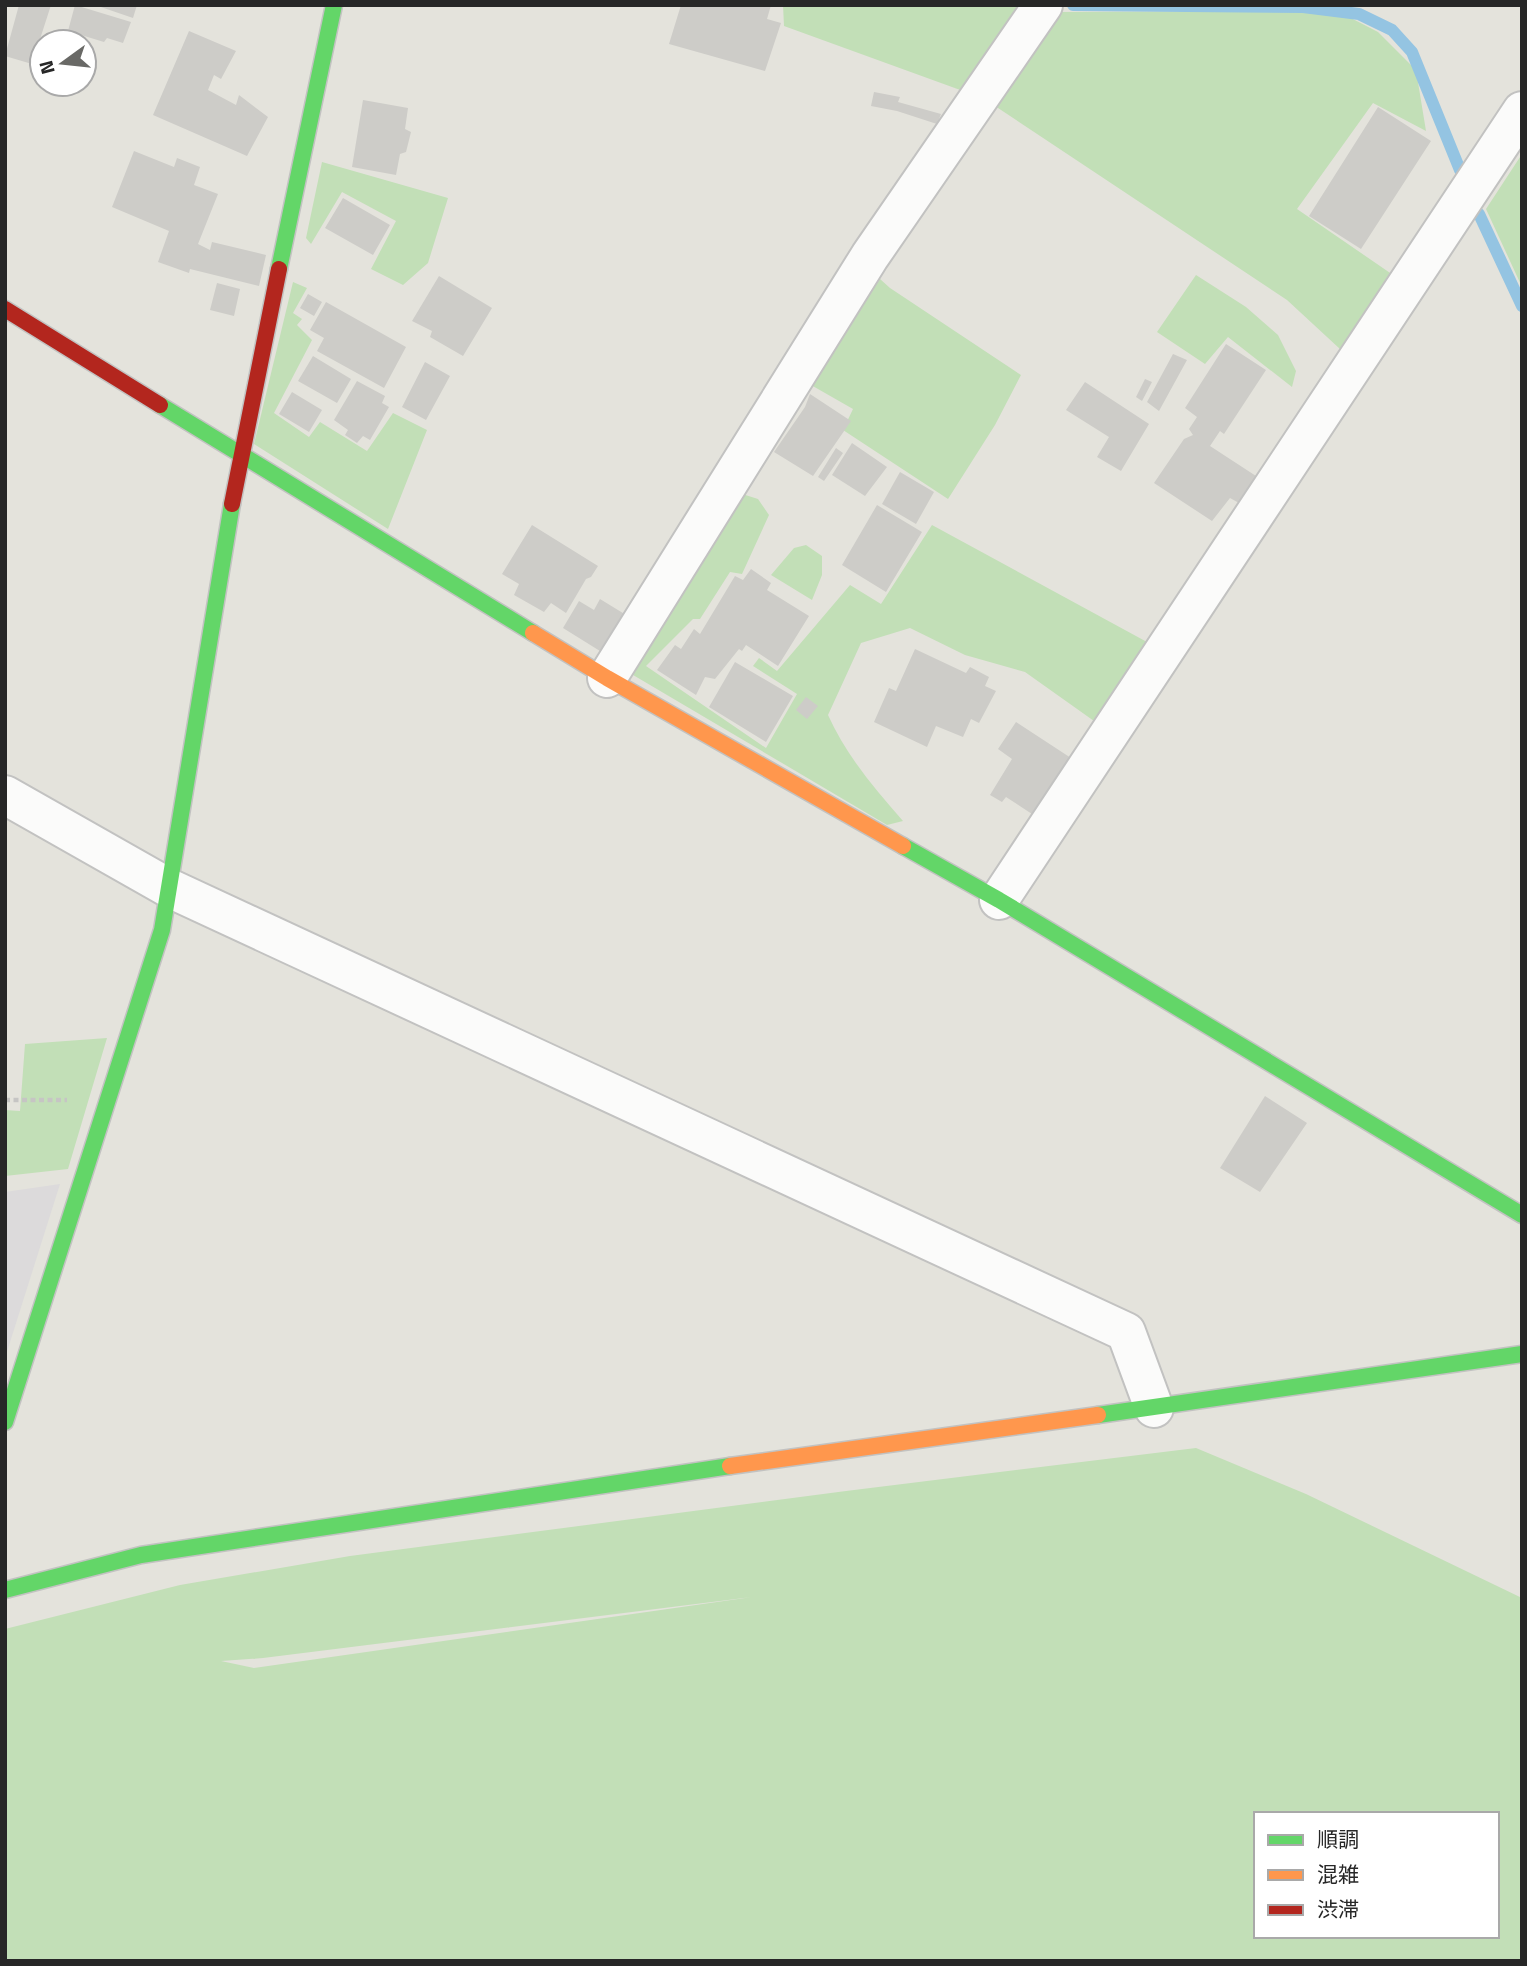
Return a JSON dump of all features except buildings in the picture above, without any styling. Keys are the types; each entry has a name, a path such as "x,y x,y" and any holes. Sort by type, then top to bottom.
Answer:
{"street":[{"path":"5,1422 162,930 240,456 334,5"},
{"path":"607,678 870,256 1043,5"},
{"path":"999,900 1522,111"},
{"path":"5,309 240,456 607,678 999,900 1522,1215"},
{"path":"5,795 169,888 1126,1332 1154,1408"},
{"path":"5,1590 141,1555 678,1473 1522,1354"}],"path":[{"path":"5,1100 73,1101 105,1108"}],"shaded area":[{"path":"60,1184 5,1358 5,1192"}],"green space":[{"path":"783,5 1020,5 963,91 784,26"},
{"path":"1295,11 1347,16 1378,32 1416,70 1426,131 1373,103 1297,209 1396,277 1340,349 1287,300 995,106 1057,12"},
{"path":"1522,154 1522,287 1486,209"},
{"path":"322,162 448,198 428,263 403,285 371,269 396,221 342,192 311,244 306,238"},
{"path":"1196,275 1246,307 1278,335 1296,371 1292,387 1228,337 1205,364 1157,332"},
{"path":"880,279 1021,375 995,425 948,499 843,430 853,409 811,385"},
{"path":"293,282 307,288 293,313 302,319 297,325 312,340 274,413 309,437 320,422 367,451 393,413 427,430 388,529 254,444"},
{"path":"736,492 758,499 769,515 742,574 730,572 700,619 693,619 646,666 766,748 797,694 753,666 759,658 777,671 850,585 881,604 932,525 1147,642 1094,721 1025,672 965,655 910,628 861,643 828,715 871,784 903,821 887,825 628,672"},
{"path":"806,545 822,556 822,575 812,600 771,575 794,548"},
{"path":"107,1038 68,1169 5,1176 5,1110 20,1111 25,1044"},
{"path":"1196,1448 1306,1494 1522,1598 1522,1961 5,1961 5,1629 180,1585 350,1556","holes":["752,1597 254,1668 221,1661"]}],"waterway":[{"path":"1073,5 1303,7 1359,14 1392,30 1412,52 1460,170"},
{"path":"1479,214 1522,306"}],"traffic: fast":[{"path":"279,269 334,5"},
{"path":"160,405 533,633"},
{"path":"5,1422 162,930 232,504"},
{"path":"903,846 999,900 1522,1215"},
{"path":"1098,1415 1522,1354"},
{"path":"5,1590 141,1555 730,1466"}],"traffic: slow":[{"path":"533,633 903,846"},
{"path":"730,1466 1098,1415"}],"traffic: jam":[{"path":"232,504 279,269"},
{"path":"5,309 160,405"}]}
